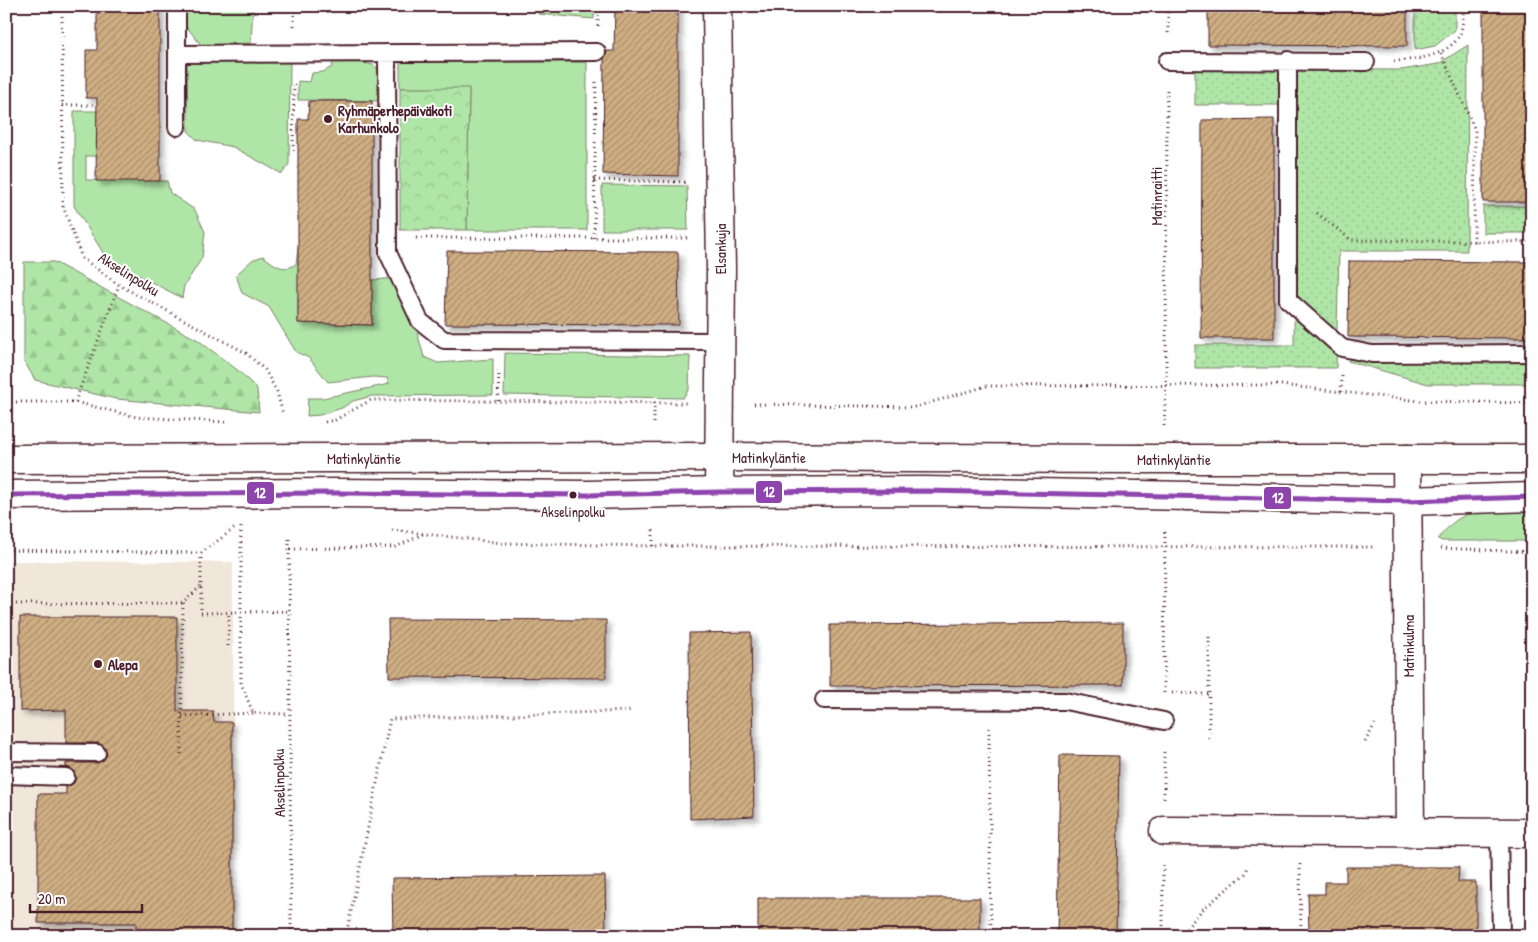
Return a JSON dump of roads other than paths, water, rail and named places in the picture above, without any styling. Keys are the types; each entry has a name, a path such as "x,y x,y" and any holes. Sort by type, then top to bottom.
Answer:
{"main road":[{"name":"Elsankuja","path":"717,6 720,183 719,492"},
{"name":"Matinkyläntie","path":"6,459 720,457 1532,459"},
{"name":"Matinkulma","path":"1407,460 1410,832"},
{"path":"6,495 346,493 587,496 719,492 925,491 1407,501 1532,497"},
{"path":"1164,832 1532,833"}],"lane":[{"path":"177,6 177,127"},
{"path":"177,54 597,52"},
{"path":"387,53 388,253 420,321 444,340 720,341"},
{"path":"1168,61 1288,60 1366,62"},
{"path":"1288,60 1288,300 1342,348 1372,354 1532,353"},
{"path":"824,700 1065,701 1164,721"},
{"path":"6,752 97,753"},
{"path":"6,775 66,776"},
{"path":"1499,833 1501,936"}],"place":[{"name":"Ryhmäperhepäiväkoti Karhunkolo","path":"328,119"},
{"name":"Akselinpolku","path":"573,495"},
{"name":"Alepa","path":"98,664"}]}
